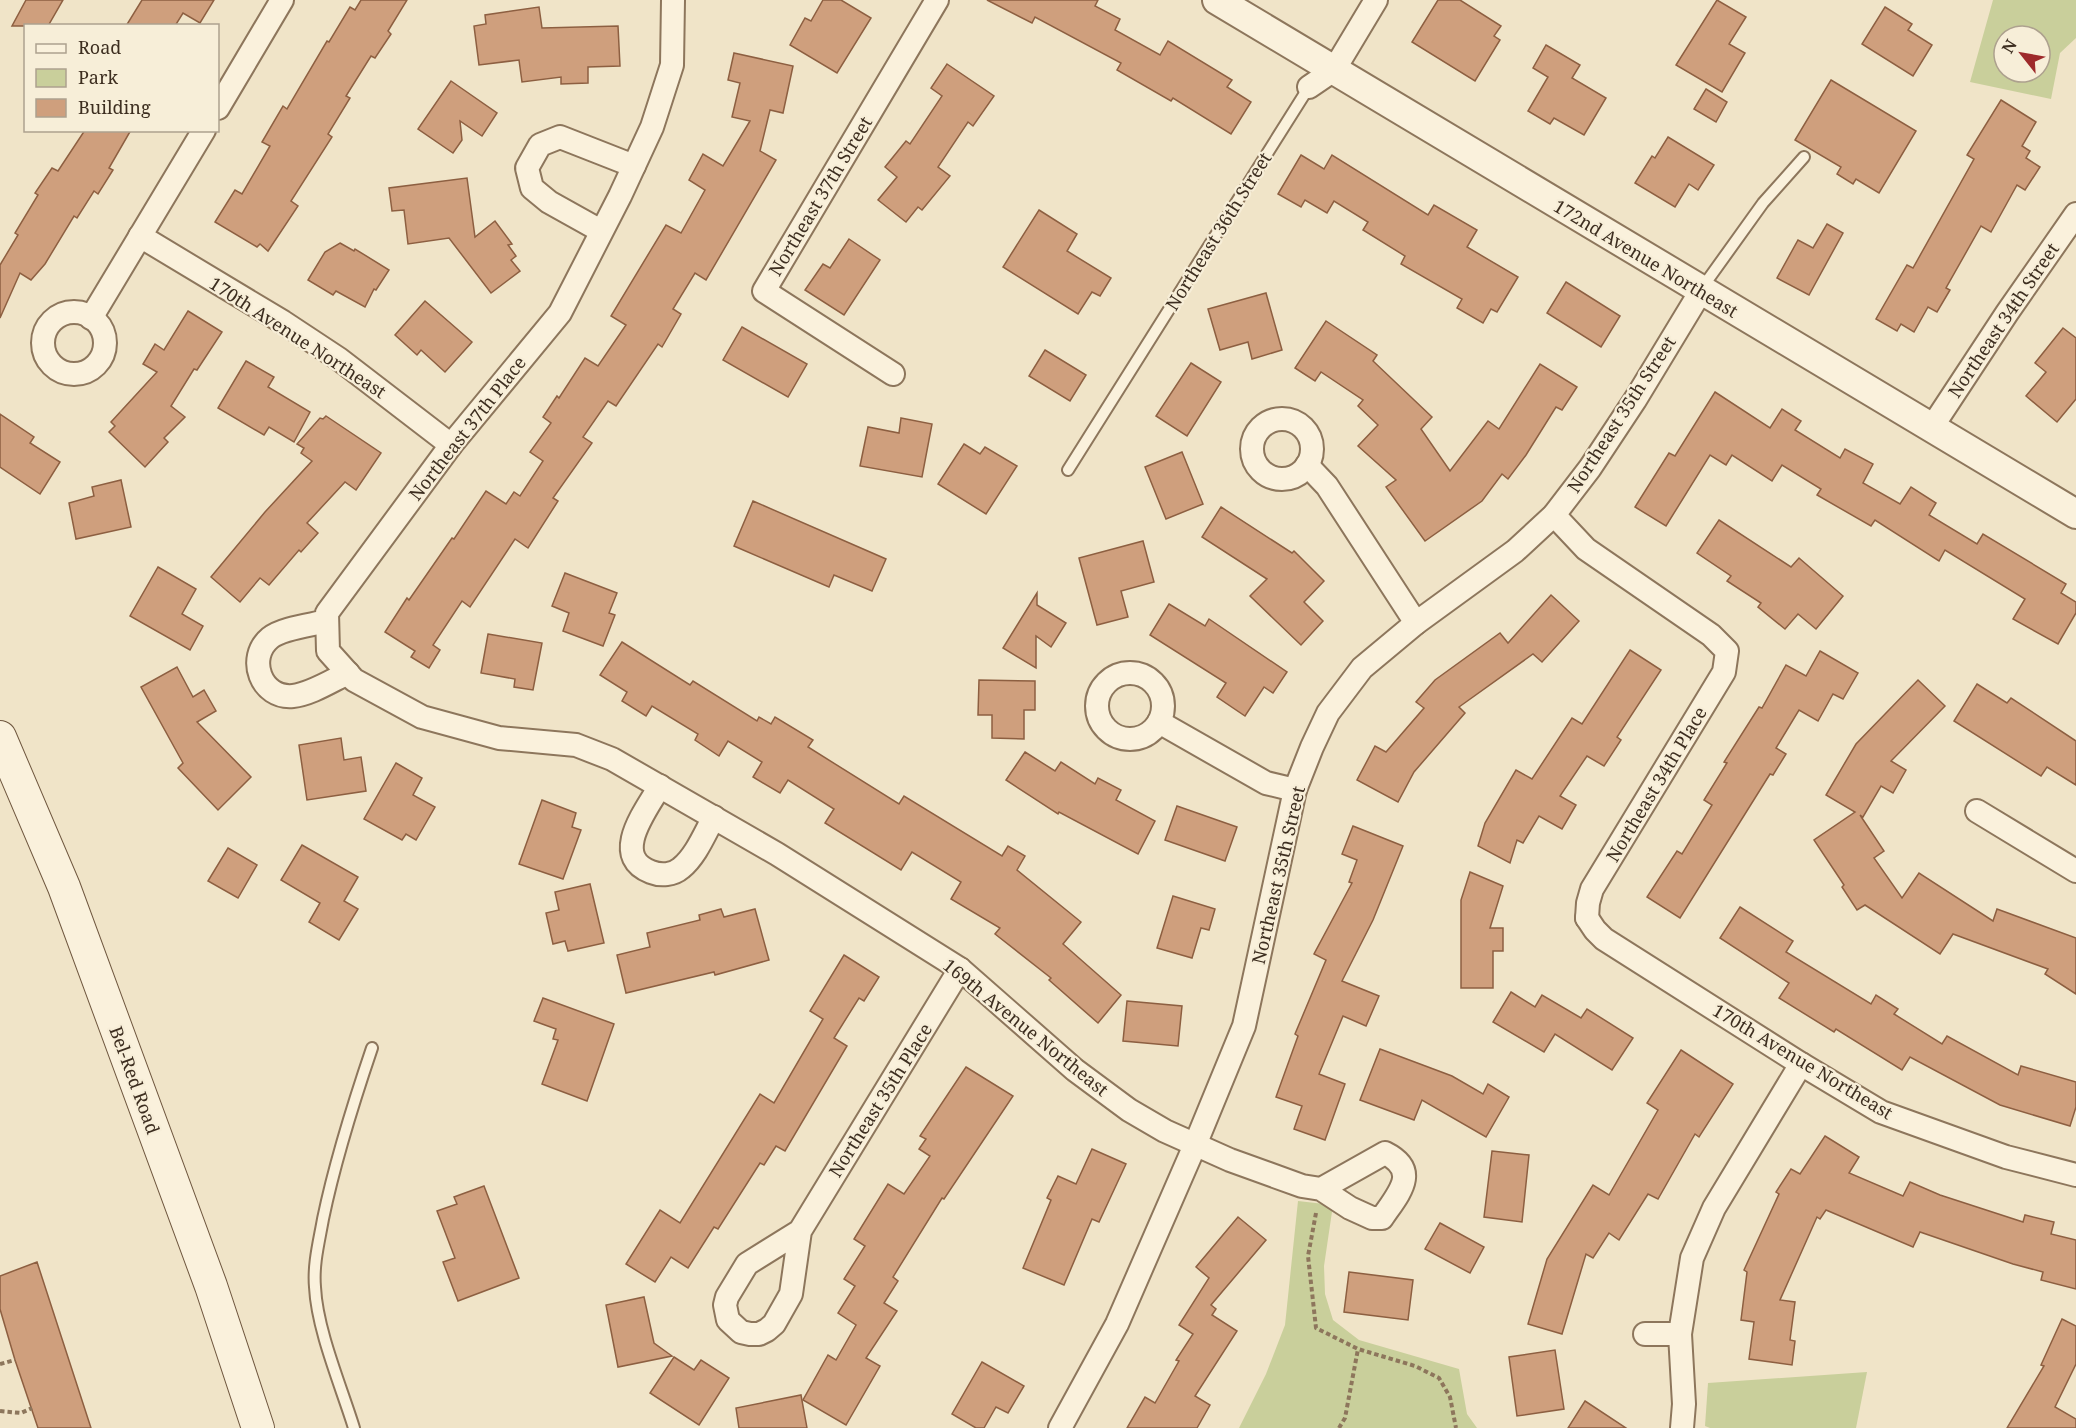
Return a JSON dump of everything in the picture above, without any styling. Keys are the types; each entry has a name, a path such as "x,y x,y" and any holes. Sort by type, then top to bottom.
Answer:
{"main road":[{"name":"Bel-Red Road","path":"0,737 64,887 211,1286 258,1428"}],"street":[{"path":"219,106 282,0"},
{"name":"Northeast 37th Place","path":"576,745 499,738 422,717 354,680 328,651 327,613 451,445 560,313 620,196 652,127 672,65 673,0"},
{"name":"Northeast 37th Street","path":"893,374 764,291 937,0"},
{"name":"172nd Avenue Northeast","path":"1217,0 2076,514"},
{"name":"Northeast 36th Street","path":"1309,87 1334,70 1376,0"},
{"path":"91,318 203,132"},
{"path":"601,231 549,202 532,188 527,168 540,145 560,137 634,166"},
{"name":"Northeast 34th Street","path":"1932,427 2076,214"},
{"name":"170th Avenue Northeast","path":"141,236 283,322 339,359 451,445"},
{"name":"Northeast 35th Street","path":"1060,1428 1117,1324 1244,1026 1295,790 1328,714 1362,668 1416,623 1515,551 1554,514 1590,468 1629,410 1701,291"},
{"path":"1307,465 1327,486 1416,623"},
{"name":"Northeast 34th Place","path":"1554,514 1586,549 1711,635 1727,651 1724,672 1592,889 1588,903 1577,921"},
{"path":"327,621 276,634 268,639 259,655 259,673 271,690 290,696 301,694 348,673"},
{"path":"1159,723 1266,783 1295,790"},
{"name":"169th Avenue Northeast","path":"576,745 612,759 714,817 960,969 1075,1070 1129,1110 1195,1145 1230,1160 1302,1186 1321,1189"},
{"path":"660,786 632,838 631,848 634,857 647,871 666,874 676,872 684,866 714,817"},
{"path":"1977,812 2076,871"},
{"name":"170th Avenue Northeast","path":"1577,921 1595,930 1604,939 1881,1112 2006,1157 2076,1175"},
{"name":"Northeast 35th Place","path":"800,1230 960,969"},
{"path":"1682,1428 1684,1404 1680,1334 1692,1258 1714,1208 1801,1064"},
{"path":"1645,1334 1680,1334"}],"lane":[{"name":"Northeast 36th Street","path":"1068,470 1309,87"},
{"path":"1701,291 1763,203 1804,157"},
{"path":"354,1428 320,1322 315,1288 315,1259 327,1200 347,1124 372,1048"}],"path":[{"path":"1321,1189 1308,1256 1316,1328 1358,1349 1415,1365 1439,1378 1450,1397 1456,1428"},
{"path":"1340,1428 1345,1418 1358,1349"},
{"path":"0,1364 15,1360"},
{"path":"0,1411 21,1413 32,1408"}],"green space":[{"path":"1993,0 2076,0 2076,38 2060,53 2051,99 1970,82"},
{"path":"1298,1201 1333,1205 1324,1266 1325,1294 1333,1320 1359,1340 1459,1369 1467,1414 1477,1428 1239,1428 1266,1374 1285,1325"},
{"path":"1867,1372 1856,1428 1710,1428 1705,1426 1708,1383"}],"building":[{"path":"26,0 63,0 49,24 12,26"},
{"path":"142,0 214,0 200,23 183,13 176,24 127,24"},
{"path":"361,0 407,0 388,31 391,34 375,58 371,56 346,96 350,98 328,134 332,137 291,201 298,206 268,251 260,244 257,247 215,222 235,190 242,194 270,146 262,142 283,106 287,109 350,7 355,10"},
{"path":"823,0 841,0 871,18 837,73 790,45 805,18 811,21"},
{"path":"987,0 1098,0 1095,6 1120,19 1115,30 1160,55 1168,41 1232,80 1227,87 1251,102 1231,134 1173,98 1171,101 1117,70 1121,63 1035,17 1032,23"},
{"path":"1438,0 1460,0 1501,26 1494,36 1500,40 1475,81 1412,42"},
{"path":"1717,0 1746,17 1729,44 1745,53 1722,92 1676,65"},
{"path":"539,7 542,28 618,26 620,66 588,67 588,83 561,84 561,77 522,82 519,60 479,65 474,26 486,24 485,15"},
{"path":"1885,7 1912,24 1908,30 1932,45 1913,76 1862,44"},
{"path":"1546,45 1580,65 1572,78 1606,98 1584,135 1554,118 1550,124 1528,111 1548,77 1533,68"},
{"path":"734,53 793,66 783,113 770,110 760,151 776,160 706,280 695,273 673,309 681,314 662,347 658,344 616,406 608,401 583,437 592,443 553,498 558,501 528,548 515,539 470,607 462,601 433,645 440,650 429,668 411,657 415,651 385,632 407,598 409,600 452,538 454,539 486,491 506,504 514,492 520,496 543,461 530,452 551,423 543,417 557,396 559,398 585,358 598,366 626,325 611,316 666,225 681,233 705,190 689,180 703,154 723,166 750,121 732,117 740,83 728,80"},
{"path":"947,64 994,96 973,126 968,122 938,167 950,176 922,210 918,207 906,222 878,200 897,177 885,167 906,141 910,144 942,96 931,88"},
{"path":"1831,80 1916,131 1879,193 1856,179 1853,184 1837,174 1841,167 1795,140"},
{"path":"451,81 497,113 482,136 460,121 462,140 453,153 418,129"},
{"path":"1706,89 1727,102 1716,122 1694,109"},
{"path":"2001,100 2036,122 2022,146 2030,151 2026,158 2040,167 2025,190 2017,185 1991,232 1981,226 1946,288 1950,290 1937,312 1928,307 1914,332 1901,324 1897,331 1876,319 1907,265 1913,268 1974,159 1967,155"},
{"path":"84,132 130,132 109,168 113,170 98,194 94,191 77,218 74,216 45,264 31,280 20,273 0,318 0,265 18,235 15,233 38,195 35,193 52,168 58,171"},
{"path":"1668,137 1714,165 1698,190 1689,184 1675,207 1635,183 1652,156 1655,158"},
{"path":"1301,155 1324,169 1332,155 1428,215 1434,205 1477,230 1467,247 1518,277 1497,312 1491,309 1483,323 1457,308 1462,299 1401,264 1405,256 1363,230 1368,222 1334,201 1327,213 1305,200 1301,207 1278,194"},
{"path":"467,178 475,237 495,221 512,244 508,245 516,256 511,260 520,271 491,293 449,238 408,244 404,210 392,211 389,188"},
{"path":"1039,210 1077,234 1067,251 1111,278 1100,296 1092,292 1078,314 1003,267"},
{"path":"1827,224 1843,233 1809,295 1777,278 1798,240 1813,248"},
{"path":"849,239 880,260 844,315 805,290 823,264 830,268"},
{"path":"340,243 354,251 355,249 389,270 376,290 374,289 365,307 336,291 333,295 308,280 325,252"},
{"path":"1566,282 1620,316 1601,347 1547,313"},
{"path":"1266,293 1282,350 1252,359 1248,342 1220,350 1208,309"},
{"path":"425,301 472,342 445,372 421,350 417,355 395,335"},
{"path":"188,311 222,332 197,370 194,369 171,406 185,417 164,438 168,442 145,467 109,432 115,426 111,422 157,372 143,364 155,344 164,350"},
{"path":"1326,321 1377,355 1373,361 1432,417 1421,429 1450,471 1488,421 1499,429 1540,364 1577,387 1562,410 1556,407 1508,479 1502,474 1482,501 1425,541 1386,487 1396,480 1358,446 1378,425 1358,406 1363,400 1321,372 1315,381 1295,368"},
{"path":"742,327 807,364 788,397 723,360"},
{"path":"2063,328 2076,338 2076,399 2057,422 2026,396 2046,372 2035,363"},
{"path":"1045,350 1086,375 1070,401 1029,376"},
{"path":"246,361 274,377 268,387 310,412 294,442 269,427 264,435 218,408"},
{"path":"1191,363 1221,382 1187,436 1156,416"},
{"path":"1715,392 1770,428 1782,409 1801,421 1795,430 1840,458 1845,449 1873,464 1863,483 1900,504 1911,487 1936,503 1929,515 1977,544 1983,534 2066,584 2061,593 2076,602 2076,613 2058,644 2013,619 2025,599 1945,550 1939,561 1875,520 1871,526 1817,495 1821,489 1782,465 1772,481 1732,455 1726,465 1710,455 1666,526 1635,507 1669,453 1675,456"},
{"path":"0,414 34,437 30,443 60,462 40,494 0,467"},
{"path":"326,416 381,453 356,490 345,482 307,523 318,533 301,552 299,550 269,585 260,578 240,602 211,577 265,512 312,461 301,453 304,448 297,444 320,418 323,419"},
{"path":"901,418 932,424 922,477 860,466 868,427 899,433"},
{"path":"964,444 980,454 985,447 1017,466 986,514 938,484"},
{"path":"1182,452 1203,504 1166,519 1145,467"},
{"path":"121,480 131,527 76,539 69,503 94,496 92,487"},
{"path":"753,501 886,559 872,591 834,575 829,587 734,546"},
{"path":"1221,507 1292,553 1294,551 1324,581 1304,602 1323,621 1301,645 1250,596 1267,579 1202,537"},
{"path":"1719,520 1791,567 1799,558 1843,596 1816,629 1798,614 1785,629 1758,607 1761,603 1727,581 1731,576 1697,553"},
{"path":"1143,541 1154,582 1121,591 1128,617 1097,625 1079,558"},
{"path":"158,567 196,589 182,614 203,626 190,650 130,616"},
{"path":"565,573 617,593 609,613 615,615 603,646 563,631 569,613 552,606"},
{"path":"1037,593 1037,605 1066,623 1051,647 1036,636 1036,668 1003,648"},
{"path":"1551,595 1579,621 1542,662 1533,654 1459,707 1465,713 1414,772 1398,802 1357,780 1375,746 1386,752 1424,708 1416,702 1435,680 1500,633 1508,643"},
{"path":"1169,604 1205,626 1209,619 1287,672 1273,693 1264,687 1245,716 1217,697 1226,683 1150,635"},
{"path":"488,634 542,643 533,690 514,687 515,679 481,673"},
{"path":"622,642 690,685 693,681 757,721 759,717 771,724 775,717 813,740 808,747 899,804 904,796 1002,856 1008,846 1025,856 1017,870 1081,922 1063,944 1121,995 1098,1023 1049,980 1051,978 995,934 1000,928 951,899 961,882 912,852 901,870 825,823 834,809 788,780 780,793 753,777 762,762 728,741 719,756 695,740 698,734 652,706 646,716 622,701 627,692 600,675"},
{"path":"1630,650 1661,670 1617,737 1621,740 1604,766 1587,756 1560,796 1576,805 1562,829 1539,816 1523,843 1517,840 1510,863 1478,846 1485,823 1516,770 1532,779 1572,718 1582,724"},
{"path":"1820,651 1858,673 1843,699 1833,694 1818,721 1799,710 1776,748 1786,754 1773,775 1770,774 1680,918 1647,897 1677,851 1682,854 1712,805 1704,800 1727,763 1724,762 1759,707 1762,708 1786,665 1806,676"},
{"path":"177,667 193,697 204,690 216,711 197,722 251,777 218,810 178,768 183,763 141,687"},
{"path":"979,680 1035,681 1035,710 1024,710 1024,739 992,738 992,715 978,715"},
{"path":"1918,680 1945,706 1891,761 1906,770 1893,793 1881,786 1863,817 1860,815 1884,851 1874,858 1902,898 1919,873 1993,921 1997,909 2076,938 2076,994 2045,974 2048,969 1953,934 1940,954 1865,905 1857,910 1842,887 1844,885 1814,840 1855,812 1826,795 1856,744"},
{"path":"1977,684 2007,703 2011,698 2076,741 2076,785 2047,767 2041,776 1954,721"},
{"path":"341,738 344,760 361,757 366,791 307,800 299,745"},
{"path":"1025,752 1055,771 1061,762 1095,784 1098,778 1121,790 1116,800 1155,821 1138,854 1059,812 1058,814 1006,780"},
{"path":"396,763 422,778 413,795 435,807 416,840 406,834 402,840 364,819"},
{"path":"542,800 576,813 572,827 581,830 563,879 519,864"},
{"path":"1177,806 1237,827 1225,861 1165,840"},
{"path":"1353,826 1403,846 1373,920 1342,981 1379,996 1366,1026 1343,1016 1319,1074 1345,1084 1325,1140 1294,1129 1302,1106 1276,1097 1298,1036 1295,1034 1326,960 1314,954 1352,883 1349,882 1357,860 1342,854"},
{"path":"302,845 358,877 344,901 358,909 339,940 309,922 320,903 281,880"},
{"path":"228,848 257,865 238,898 208,881"},
{"path":"1470,872 1503,886 1490,928 1503,928 1503,951 1493,951 1493,988 1461,988 1461,900"},
{"path":"590,884 604,943 568,951 565,941 553,944 546,913 559,910 555,892"},
{"path":"1173,896 1215,909 1209,930 1201,928 1192,958 1157,948"},
{"path":"1740,907 1793,941 1786,952 1871,1004 1876,995 1898,1009 1894,1014 1942,1044 1947,1036 2018,1075 2021,1066 2076,1082 2076,1107 2070,1126 2000,1105 1910,1057 1902,1070 1836,1029 1834,1032 1779,998 1789,983 1720,938"},
{"path":"721,909 724,917 755,909 769,960 715,975 714,972 626,993 617,955 650,947 647,933 700,920 699,915"},
{"path":"844,955 879,977 864,1001 859,998 834,1038 847,1046 785,1151 776,1146 764,1165 760,1163 718,1229 714,1227 688,1268 671,1257 655,1282 626,1264 660,1210 680,1223 760,1094 774,1103 823,1019 810,1011"},
{"path":"1511,992 1535,1007 1542,995 1581,1018 1587,1009 1633,1038 1612,1070 1555,1034 1544,1052 1493,1022"},
{"path":"543,998 614,1024 587,1101 542,1084 558,1040 553,1039 556,1029 534,1021"},
{"path":"1127,1001 1182,1006 1178,1046 1123,1041"},
{"path":"1380,1049 1452,1076 1483,1094 1488,1084 1509,1097 1486,1137 1422,1100 1414,1120 1360,1100"},
{"path":"1681,1050 1733,1084 1699,1137 1695,1134 1658,1199 1648,1194 1619,1240 1609,1233 1593,1258 1586,1254 1562,1334 1528,1324 1547,1259 1593,1185 1609,1195 1658,1110 1647,1103"},
{"path":"966,1067 1013,1096 944,1199 942,1198 893,1277 898,1281 884,1303 897,1311 866,1358 880,1366 846,1425 803,1400 828,1355 836,1360 856,1325 838,1313 855,1286 844,1279 865,1246 854,1239 888,1184 904,1194 930,1156 919,1149 926,1139 920,1136"},
{"path":"1825,1136 1859,1157 1849,1173 1903,1196 1910,1182 1940,1195 2023,1222 2025,1215 2054,1222 2051,1234 2076,1240 2076,1289 2041,1280 2043,1272 1920,1232 1913,1247 1826,1210 1820,1219 1817,1217 1780,1300 1795,1302 1790,1340 1795,1341 1792,1365 1749,1359 1754,1322 1741,1320 1747,1272 1744,1270 1779,1194 1776,1192 1791,1169 1800,1174"},
{"path":"1092,1149 1126,1164 1099,1222 1092,1219 1064,1285 1023,1268 1051,1200 1047,1198 1058,1176 1076,1184"},
{"path":"1492,1151 1529,1155 1522,1222 1484,1217"},
{"path":"484,1186 519,1278 458,1301 443,1262 455,1258 437,1211 457,1204 454,1197"},
{"path":"1238,1217 1266,1240 1211,1305 1216,1309 1212,1315 1237,1331 1195,1396 1210,1405 1197,1428 1127,1428 1145,1397 1155,1403 1179,1361 1176,1360 1193,1334 1179,1325 1209,1278 1196,1267"},
{"path":"1440,1223 1484,1247 1470,1273 1425,1249"},
{"path":"37,1262 91,1428 38,1428 15,1360 0,1309 0,1276"},
{"path":"1349,1272 1413,1280 1408,1320 1344,1312"},
{"path":"644,1297 654,1343 672,1356 618,1367 606,1305"},
{"path":"2062,1319 2076,1326 2076,1364 2055,1407 2076,1419 2076,1428 2007,1428 2044,1366 2041,1365"},
{"path":"1555,1350 1564,1409 1517,1416 1509,1357"},
{"path":"674,1357 694,1370 701,1360 729,1378 699,1425 650,1393"},
{"path":"982,1362 1024,1386 1008,1413 996,1407 984,1428 976,1428 952,1414"},
{"path":"801,1395 807,1428 739,1428 736,1408"},
{"path":"1585,1401 1626,1428 1568,1428"}]}
